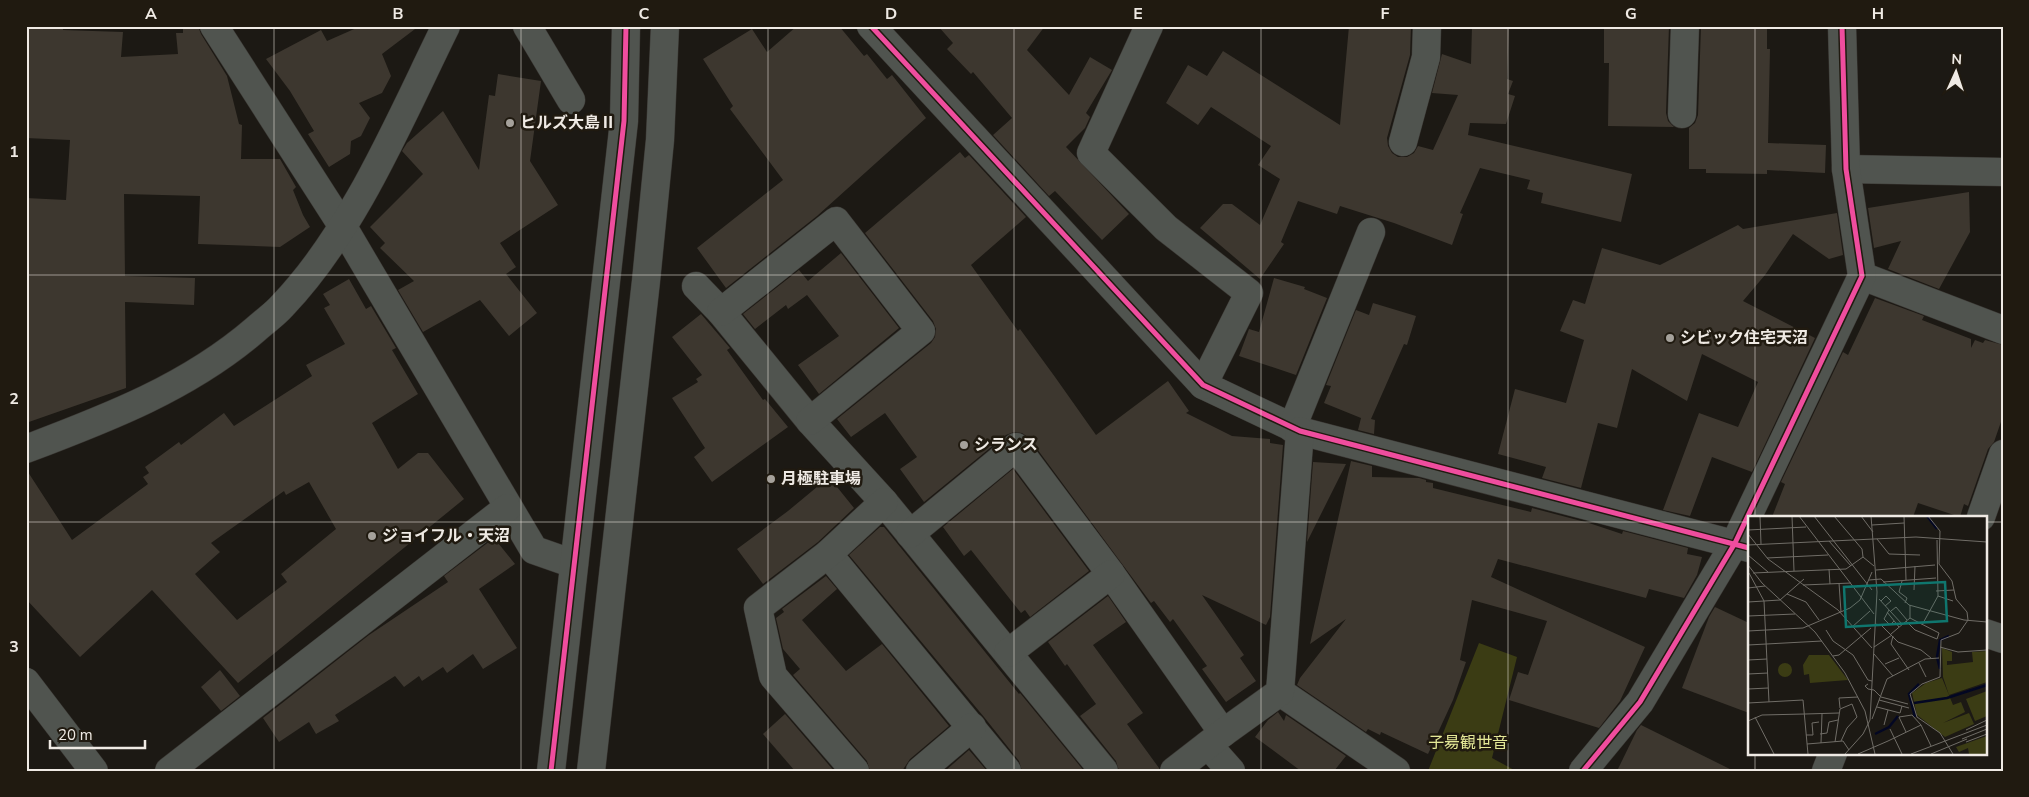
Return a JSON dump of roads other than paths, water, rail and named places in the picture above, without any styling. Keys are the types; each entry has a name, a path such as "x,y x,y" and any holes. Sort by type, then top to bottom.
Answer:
{"street":[{"path":"214,26 343,227 507,508 534,550 574,564"},
{"path":"26,449 98,422 152,398 197,373 239,344 282,307 314,268 343,227 370,178 446,26"},
{"path":"527,26 571,100"},
{"path":"551,771 624,121 626,26"},
{"path":"592,771 649,253 660,140 665,26"},
{"path":"871,26 1204,385 1296,430 1742,545"},
{"path":"1149,26 1091,153 1166,228 1249,293 1204,385"},
{"path":"1403,142 1426,57 1427,26"},
{"path":"1682,114 1685,26"},
{"path":"1755,516 1862,276 1846,169 1842,26"},
{"path":"1846,169 2003,172"},
{"path":"721,312 836,221 921,332 810,421"},
{"path":"1280,692 1296,430 1371,232"},
{"path":"1862,276 2003,330"},
{"path":"696,286 721,312 810,421 884,502 1104,771"},
{"path":"910,534 1016,447 1111,574 1215,739 1232,771"},
{"path":"1981,516 2003,454"},
{"path":"855,771 773,676 758,608 828,554 884,502"},
{"path":"170,771 507,508"},
{"path":"1583,771 1640,702 1742,545 1748,532"},
{"path":"828,554 1007,771"},
{"path":"1008,653 1111,574"},
{"path":"1986,633 2003,639"},
{"path":"26,682 94,771"},
{"path":"1174,771 1280,692"},
{"path":"1280,692 1396,771"},
{"path":"920,771 972,727"},
{"path":"1826,771 1833,754"}],"place":[{"name":"ヒルズ大島Ⅱ","path":"510,123"},
{"name":"シビック住宅天沼","path":"1670,338"},
{"name":"シランス","path":"964,445"},
{"name":"月極駐車場","path":"771,479"},
{"name":"ジョイフル・天沼","path":"372,536"}],"park label":[{"name":"子昜観世音","path":"1468,743"}]}
